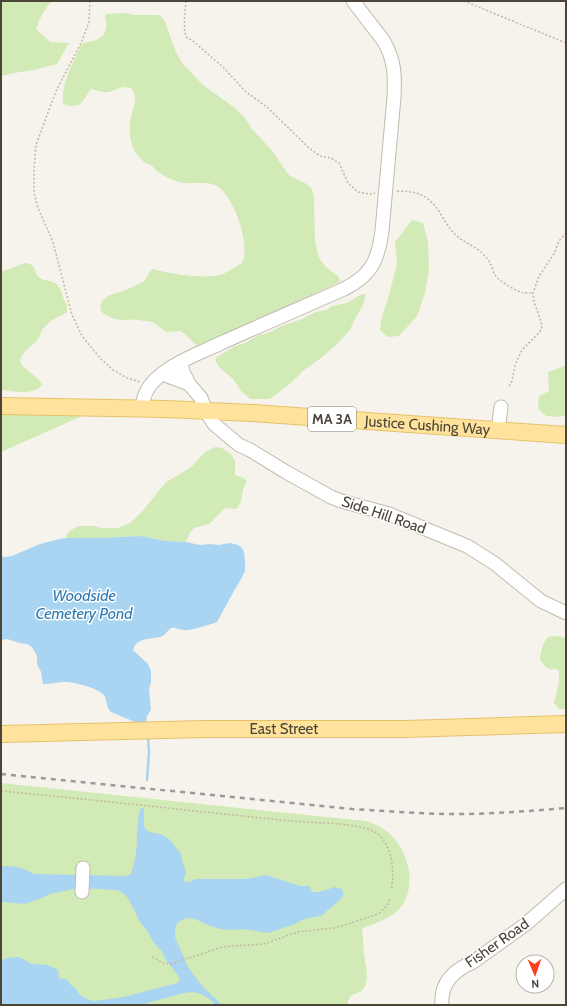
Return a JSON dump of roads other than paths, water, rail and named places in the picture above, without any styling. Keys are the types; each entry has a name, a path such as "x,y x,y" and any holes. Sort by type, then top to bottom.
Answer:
{"main road":[{"name":"Justice Cushing Way","path":"1,406 206,411 566,435"},
{"name":"East Street","path":"1,734 213,729 405,729 566,724"}],"street":[{"path":"142,409 144,396 149,387 168,369 359,280 369,270 376,258 382,231 386,191 395,83 394,68 390,54 383,40 353,1"},
{"path":"181,362 183,372 189,384"},
{"path":"162,374 189,384"},
{"name":"Side Hill Road","path":"189,384 201,398 206,411 214,424 233,440 286,472 341,501 389,514 468,546 494,563 541,601 566,613"},
{"path":"498,430 501,407"},
{"path":"82,892 83,868"},
{"name":"Fisher Road","path":"442,1005 443,988 451,977 465,965 473,962 521,928 566,889"}],"water":[{"name":"Woodside Cemetery Pond","path":"141,536 165,541 186,542 200,545 219,545 230,543 238,545 244,552 245,571 217,622 187,630 172,628 169,629 163,636 142,640 135,646 133,650 148,664 151,671 151,683 149,689 151,710 147,716 146,722 138,724 111,712 108,708 104,695 97,690 69,682 43,684 41,672 37,664 37,656 32,647 27,644 7,639 1,640 1,556 12,556 40,544 66,538"},
{"path":"143,808 144,826 146,830 160,834 169,839 181,854 186,871 186,875 183,879 185,882 195,879 246,879 266,875 300,886 309,886 312,892 319,892 335,887 341,889 343,896 321,916 304,919 295,924 268,933 243,929 220,929 196,919 187,918 178,922 175,937 188,967 203,987 222,1005 215,1005 211,1000 203,995 192,992 140,1005 1,1005 1,961 7,958 18,957 31,964 47,965 58,970 59,978 67,979 71,985 75,987 79,994 89,1000 95,1001 124,997 177,983 179,981 179,977 140,922 128,898 122,892 117,890 79,888 50,894 24,904 1,903 1,866 18,867 34,874 130,875 135,859 140,809"}],"waterway":[{"path":"147,780 149,752 148,738"}],"railway":[{"path":"1,774 352,809 470,814 566,808"}]}
